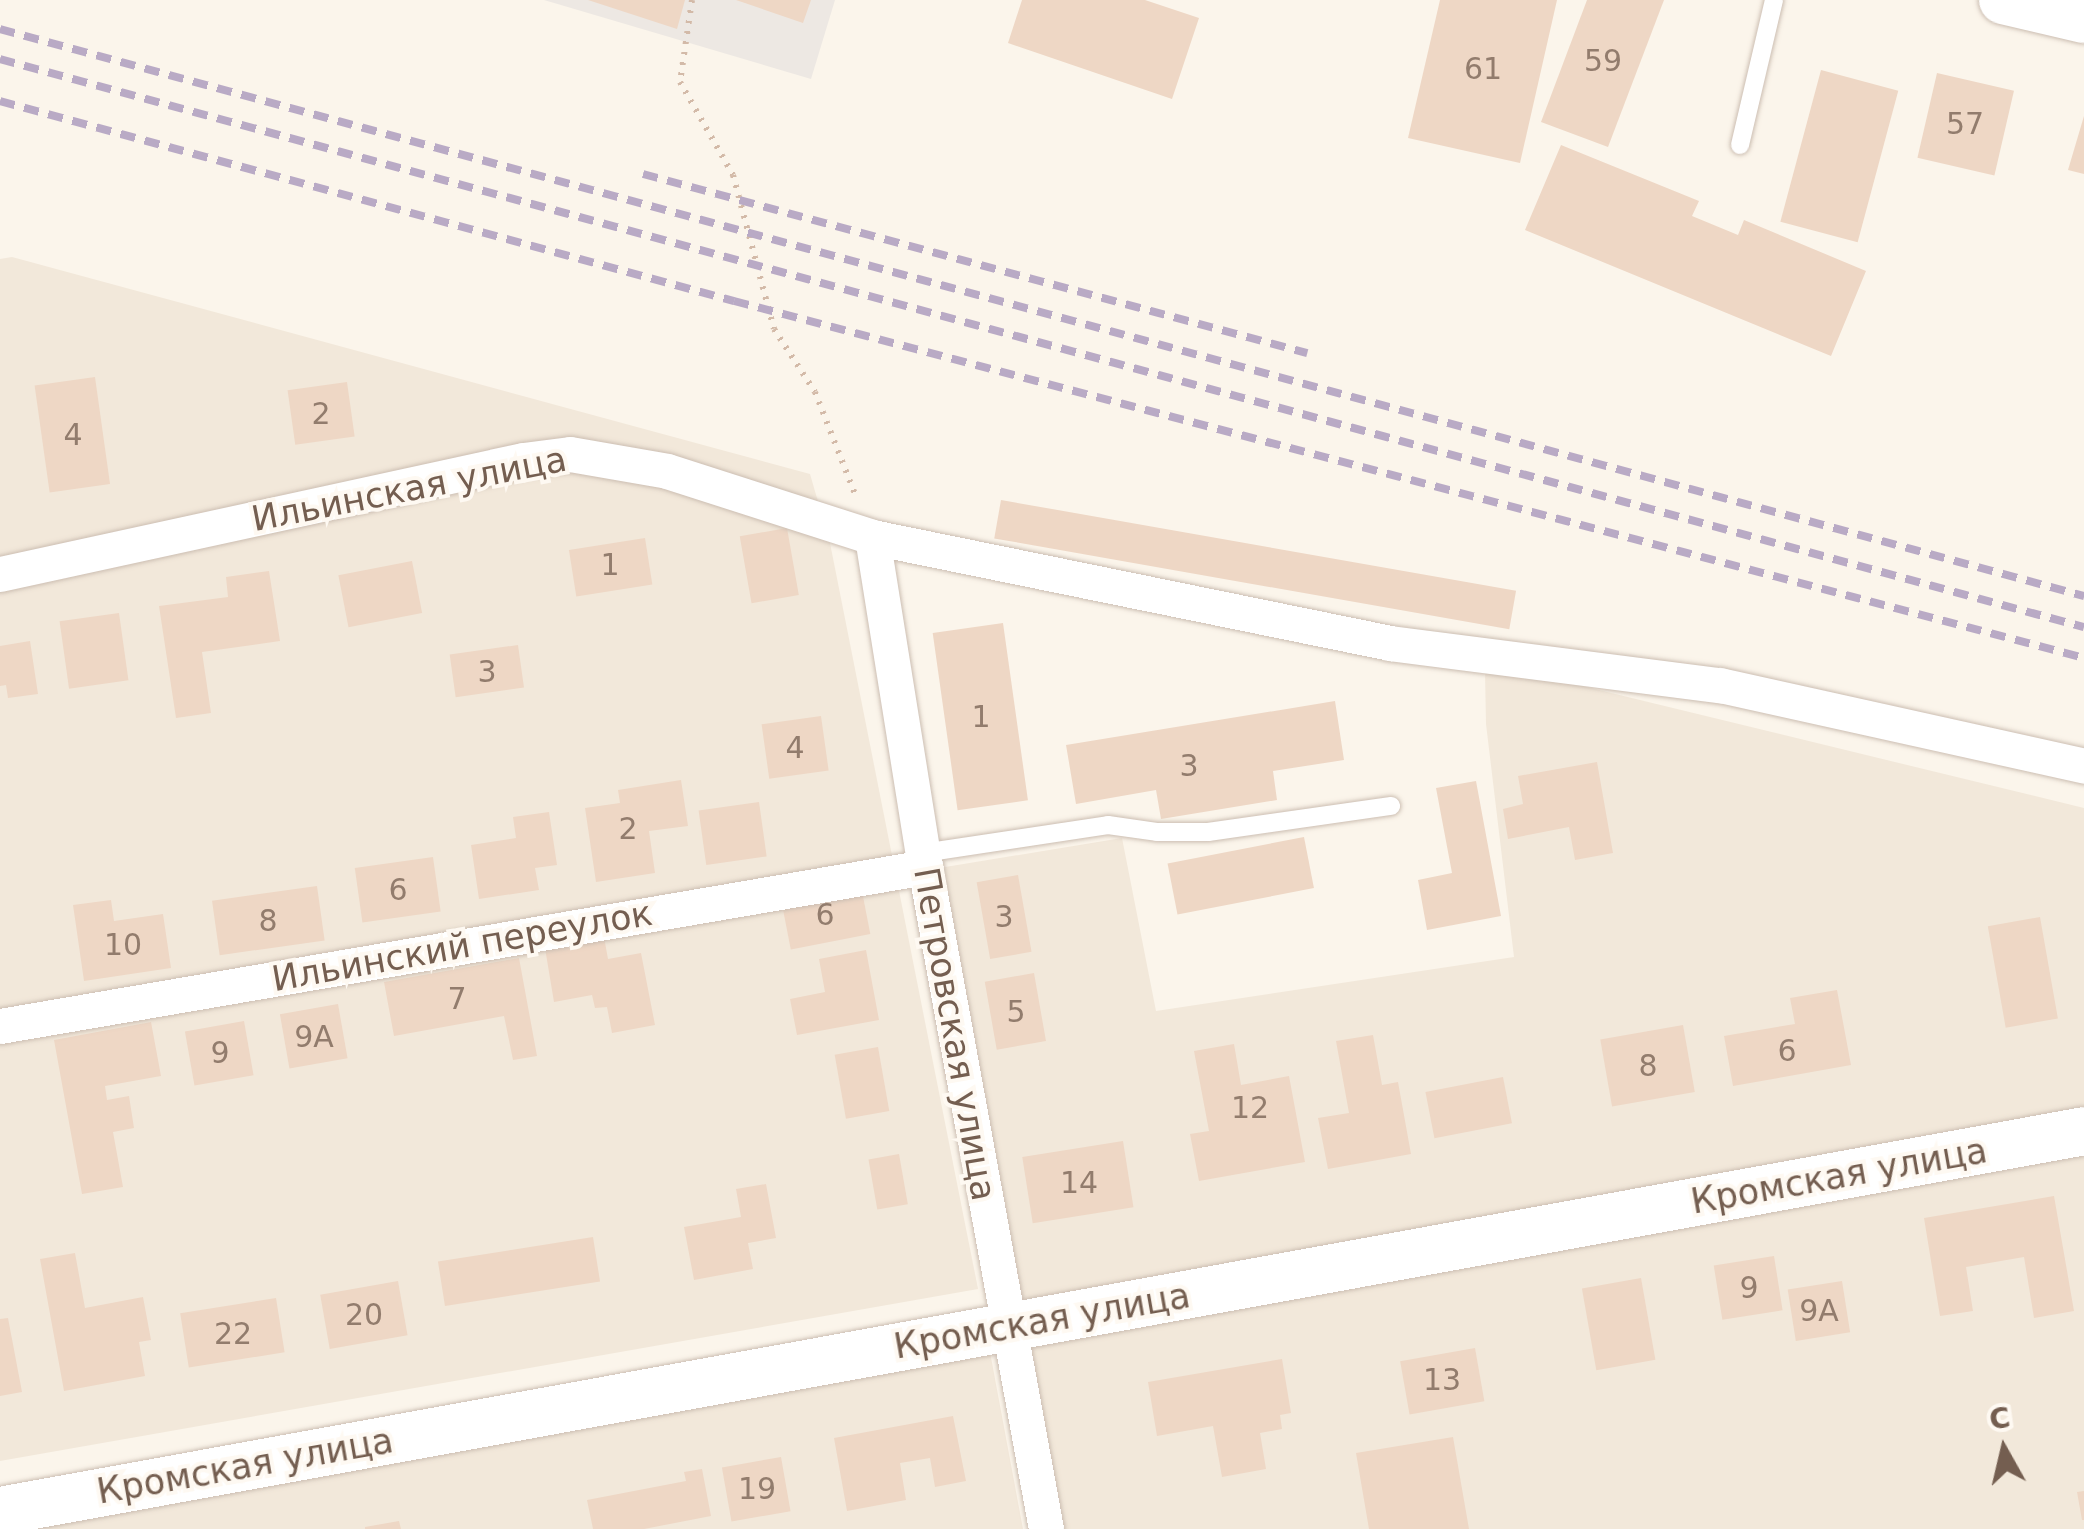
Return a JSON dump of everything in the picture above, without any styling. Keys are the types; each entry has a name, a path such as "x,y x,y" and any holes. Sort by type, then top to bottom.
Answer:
{"street":[{"path":"2003,0 2084,19"},
{"name":"Ильинская улица","path":"0,574 523,460 570,454 667,471 872,537 1390,643 1720,685 2084,766"},
{"name":"Петровская улица","path":"872,537 924,860 1046,1529"},
{"name":"Ильинский переулок","path":"0,1026 924,860"},
{"name":"Кромская улица","path":"0,1511 2084,1131"}],"lane":[{"path":"1740,145 1774,0"},
{"path":"924,860 1108,825 1156,832 1208,832 1391,806"}],"path":[{"path":"692,0 680,82 733,175 774,329 814,392 872,537"}],"shaded area":[{"path":"544,0 835,0 811,79"},
{"path":"12,257 810,474 830,543 978,1289 0,1461 0,259"},
{"path":"1485,672 1533,674 2084,808 2084,1529 1063,1529 939,868 1122,838 1156,1011 1514,957 1486,724"},
{"path":"990,1352 1023,1529 8,1529"}],"building":[{"path":"588,0 685,0 677,29"},
{"path":"736,0 811,0 803,23"},
{"path":"1022,0 1145,0 1199,18 1172,99 1008,43"},
{"path":"1440,0 1557,0 1520,163 1408,138"},
{"path":"1587,0 1664,0 1608,147 1541,122"},
{"path":"1821,70 1898,91 1858,242 1780,222"},
{"path":"1937,73 2014,91 1994,176 1917,158"},
{"path":"2084,116 2084,174 2068,170"},
{"path":"1561,145 1699,201 1692,216 1738,235 1744,220 1866,271 1831,356 1525,230"},
{"path":"95,377 110,484 50,492 35,385"},
{"path":"347,382 355,436 295,445 288,390"},
{"path":"1001,500 1516,591 1509,629 994,538"},
{"path":"787,528 799,595 752,603 740,536"},
{"path":"645,538 652,584 576,596 569,550"},
{"path":"412,561 422,613 348,627 338,575"},
{"path":"269,571 280,641 202,652 211,713 176,718 159,606 228,597 226,577"},
{"path":"119,613 128,680 69,689 60,621"},
{"path":"1003,623 1028,800 958,810 933,633"},
{"path":"30,641 38,694 8,698 6,685 0,686 0,646"},
{"path":"518,645 524,688 456,697 450,655"},
{"path":"1335,701 1344,760 1273,771 1277,800 1161,819 1156,790 1076,804 1066,745"},
{"path":"821,716 829,770 769,779 762,724"},
{"path":"1597,762 1613,853 1575,860 1569,827 1508,839 1503,809 1523,804 1518,776"},
{"path":"681,780 688,826 649,831 655,873 596,882 585,808 620,803 618,790"},
{"path":"1476,781 1501,916 1427,930 1418,880 1452,873 1436,788"},
{"path":"759,802 767,856 706,865 699,810"},
{"path":"549,812 557,865 535,868 539,890 479,899 471,845 516,838 513,817"},
{"path":"1304,837 1314,888 1177,915 1168,864"},
{"path":"433,857 441,911 362,922 355,868"},
{"path":"1018,875 1032,952 990,959 977,882"},
{"path":"860,881 870,934 791,949 780,896"},
{"path":"317,886 325,940 220,955 212,901"},
{"path":"111,900 114,921 163,914 171,968 84,981 73,905"},
{"path":"2040,917 2058,1018 2006,1028 1988,926"},
{"path":"604,937 608,959 641,953 655,1025 612,1033 607,1007 595,1008 592,995 554,1002 545,948"},
{"path":"866,950 879,1020 797,1035 790,999 825,992 819,959"},
{"path":"519,958 537,1056 513,1060 504,1016 394,1036 384,982"},
{"path":"1034,973 1046,1041 997,1050 985,982"},
{"path":"1837,990 1851,1065 1733,1086 1724,1036 1795,1024 1790,998"},
{"path":"338,1004 348,1058 289,1068 280,1014"},
{"path":"244,1021 254,1075 194,1086 185,1031"},
{"path":"151,1022 161,1076 105,1086 107,1100 129,1096 134,1128 113,1132 123,1187 82,1194 54,1040"},
{"path":"1683,1025 1695,1092 1612,1107 1600,1040"},
{"path":"1373,1035 1382,1085 1398,1082 1411,1154 1328,1169 1318,1118 1349,1113 1336,1041"},
{"path":"1234,1044 1241,1085 1289,1076 1305,1162 1199,1181 1190,1134 1209,1131 1194,1051"},
{"path":"878,1047 889,1111 846,1119 835,1055"},
{"path":"1503,1077 1512,1123 1434,1138 1425,1092"},
{"path":"1123,1141 1133,1207 1033,1223 1022,1157"},
{"path":"899,1154 908,1204 877,1210 868,1159"},
{"path":"766,1184 776,1238 748,1243 753,1269 694,1280 684,1227 741,1217 736,1189"},
{"path":"2054,1196 2074,1311 2034,1318 2024,1257 1966,1267 1973,1311 1940,1316 1924,1218"},
{"path":"593,1237 600,1281 445,1306 438,1262"},
{"path":"75,1253 85,1308 143,1297 151,1340 139,1342 145,1376 64,1391 40,1259"},
{"path":"1774,1256 1783,1310 1722,1320 1714,1266"},
{"path":"1641,1278 1655,1360 1596,1370 1582,1288"},
{"path":"398,1281 408,1335 330,1349 320,1295"},
{"path":"1842,1281 1850,1332 1796,1341 1788,1290"},
{"path":"276,1298 285,1352 189,1367 180,1313"},
{"path":"8,1318 22,1392 0,1396 0,1319"},
{"path":"1475,1348 1484,1401 1410,1414 1400,1361"},
{"path":"1282,1359 1291,1413 1280,1415 1282,1429 1260,1433 1266,1469 1222,1477 1213,1426 1157,1436 1148,1382"},
{"path":"953,1416 966,1481 935,1487 930,1458 900,1463 906,1500 847,1511 834,1438"},
{"path":"1453,1437 1469,1529 1369,1529 1356,1453"},
{"path":"781,1457 791,1511 731,1522 722,1467"},
{"path":"702,1469 711,1516 644,1529 593,1529 587,1500 686,1481 684,1472"},
{"path":"2084,1491 2084,1520 2082,1520 2077,1492"},
{"path":"399,1521 401,1529 365,1529 365,1527"}],"railway":[{"path":"0,29 2084,596"},
{"path":"0,59 2084,627"},
{"path":"0,101 734,301 2084,658"},
{"path":"643,174 1307,353"}]}
